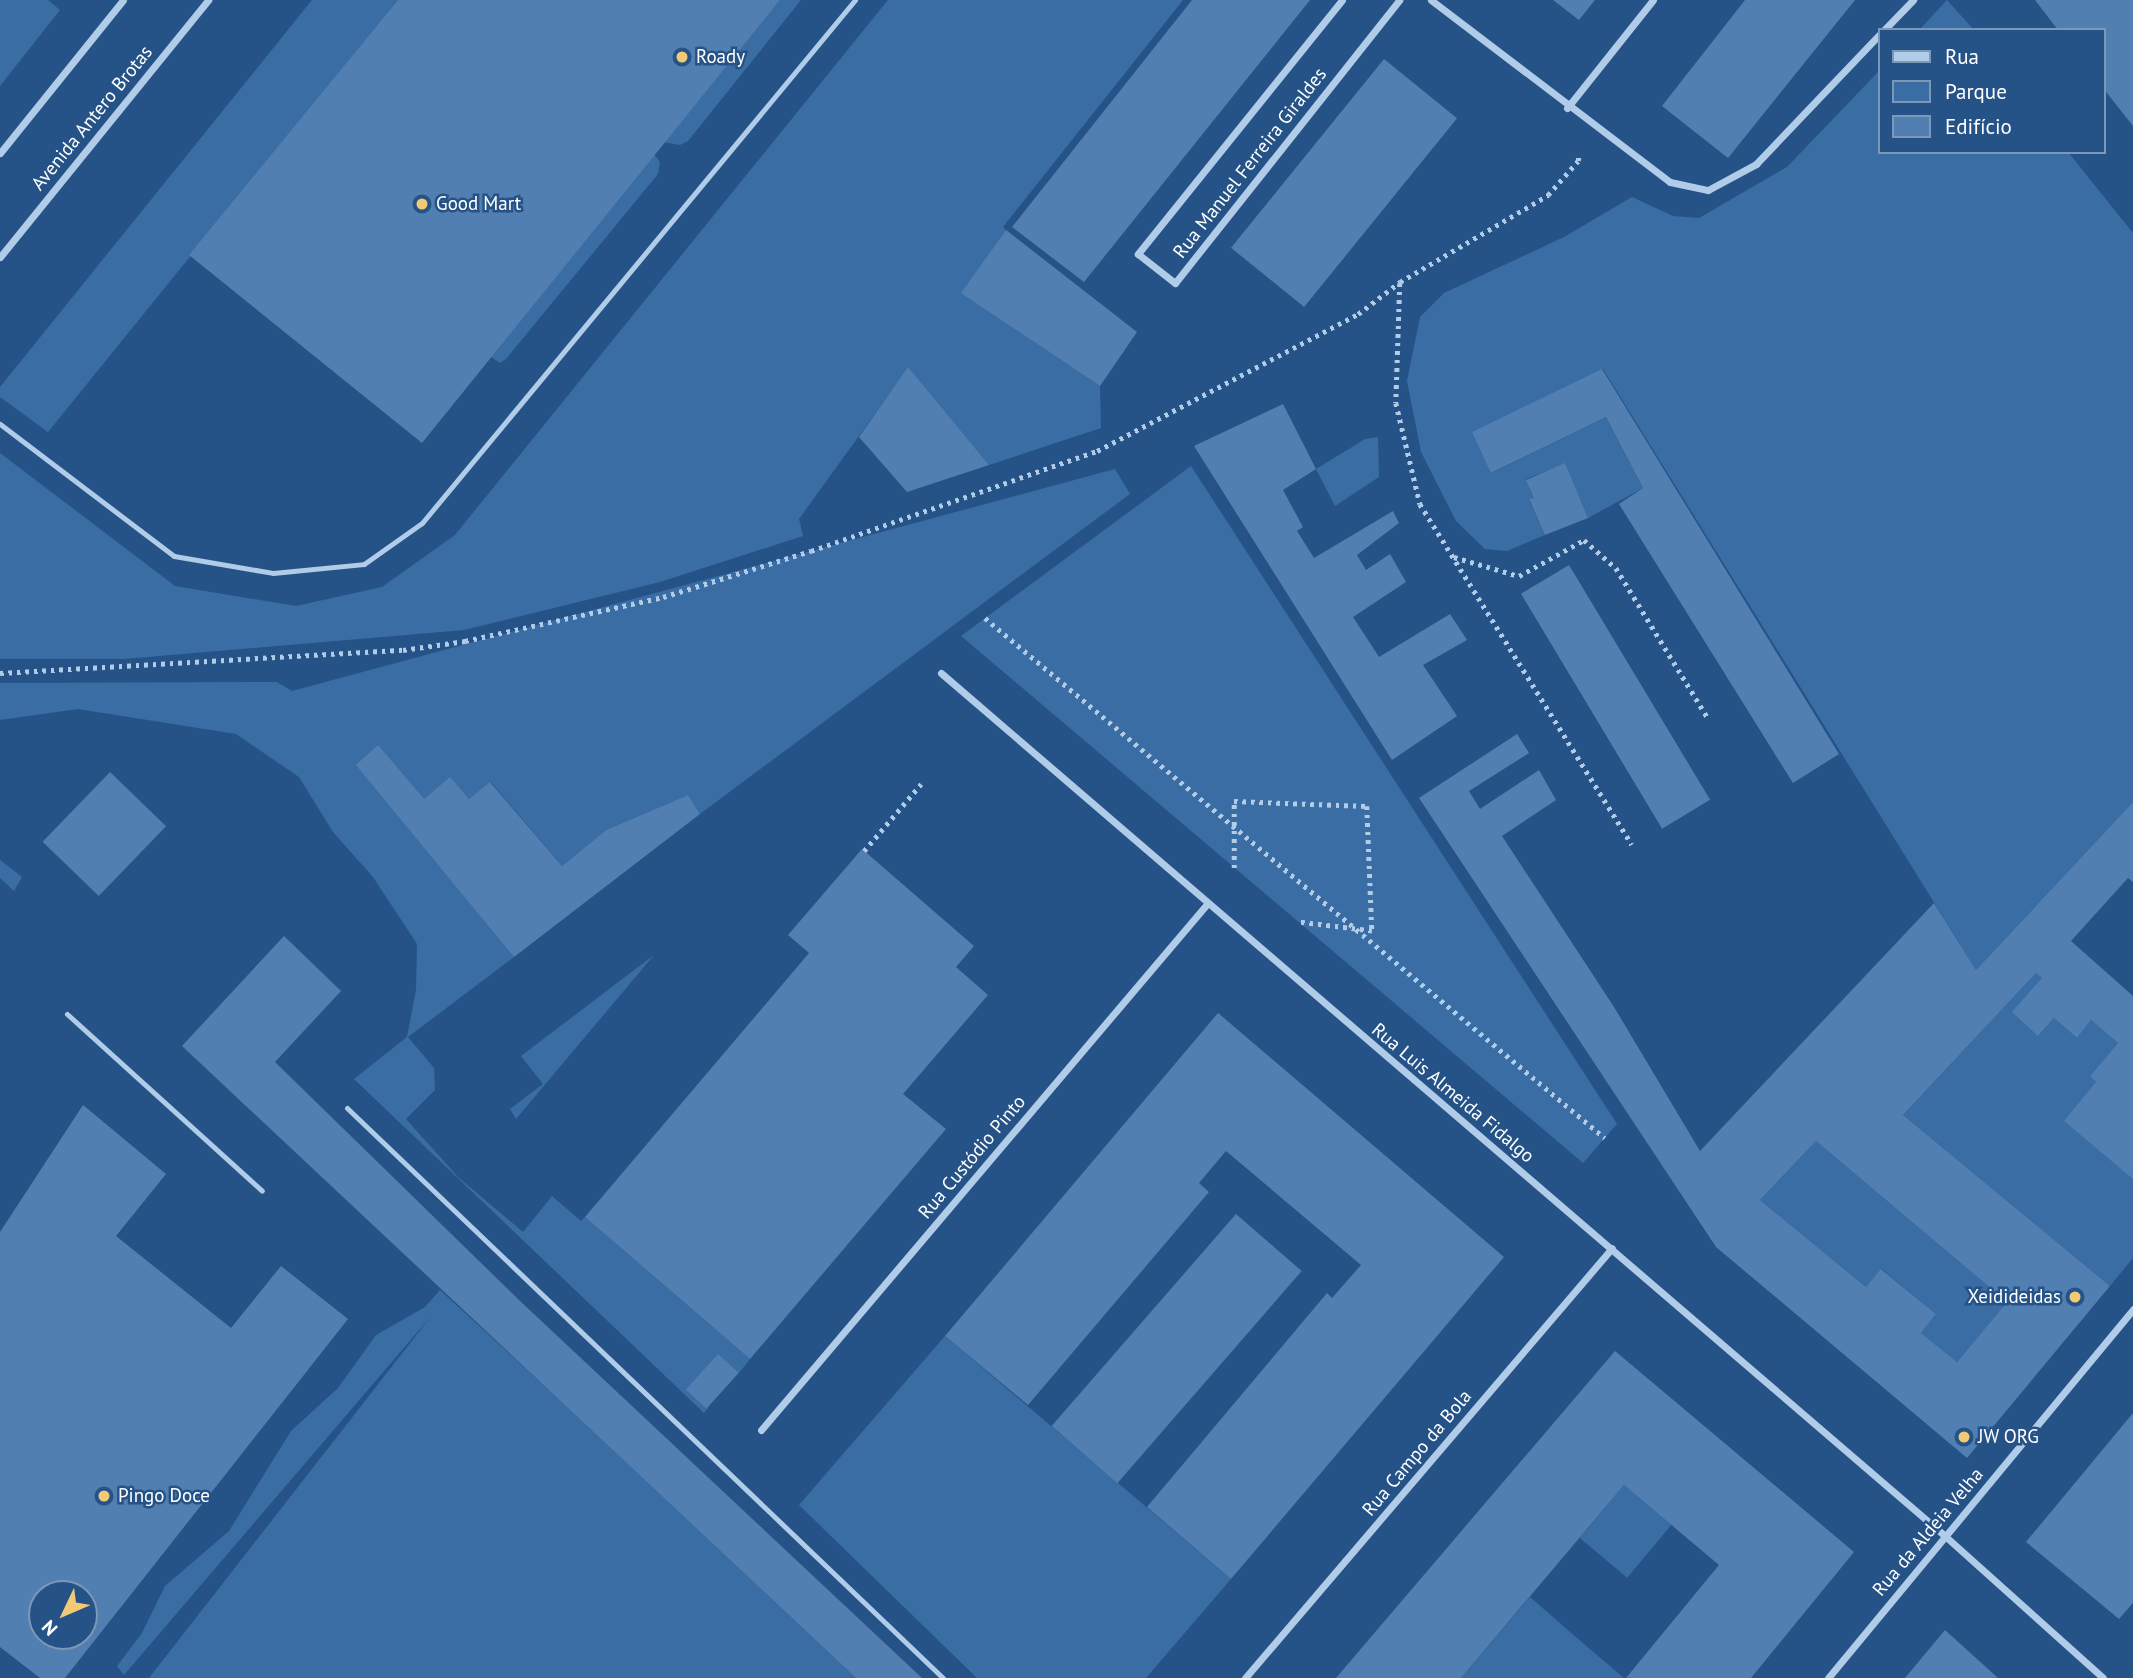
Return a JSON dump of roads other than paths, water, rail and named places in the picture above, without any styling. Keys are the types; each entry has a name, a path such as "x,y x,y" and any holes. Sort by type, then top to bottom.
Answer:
{"street":[{"path":"0,153 123,0"},
{"name":"Avenida Antero Brotas","path":"0,257 208,0"},
{"name":"Rua Manuel Ferreira Giraldes","path":"1342,0 1138,254 1175,283 1399,0"},
{"path":"1432,0 1567,108 1670,182 1708,190 1756,164 1878,36"},
{"path":"1567,108 1653,0"},
{"path":"1886,28 1913,0"},
{"name":"Rua Luis Almeida Fidalgo","path":"941,673 1945,1536 2103,1678"},
{"name":"Rua Custódio Pinto","path":"761,1430 1207,904"},
{"name":"Rua Campo da Bola","path":"1245,1678 1612,1248"},
{"name":"Rua da Aldeia Velha","path":"1828,1678 2133,1309"}],"lane":[{"path":"0,424 174,556 273,573 364,564 422,523 855,0"},
{"path":"67,1014 261,1191"},
{"path":"347,1108 943,1678"}],"place":[{"name":"Roady","path":"682,57"},
{"name":"Good Mart","path":"422,204"},
{"name":"Xeidideidas","path":"2075,1297"},
{"name":"JW ORG","path":"1964,1437"},
{"name":"Pingo Doce","path":"104,1496"}]}
